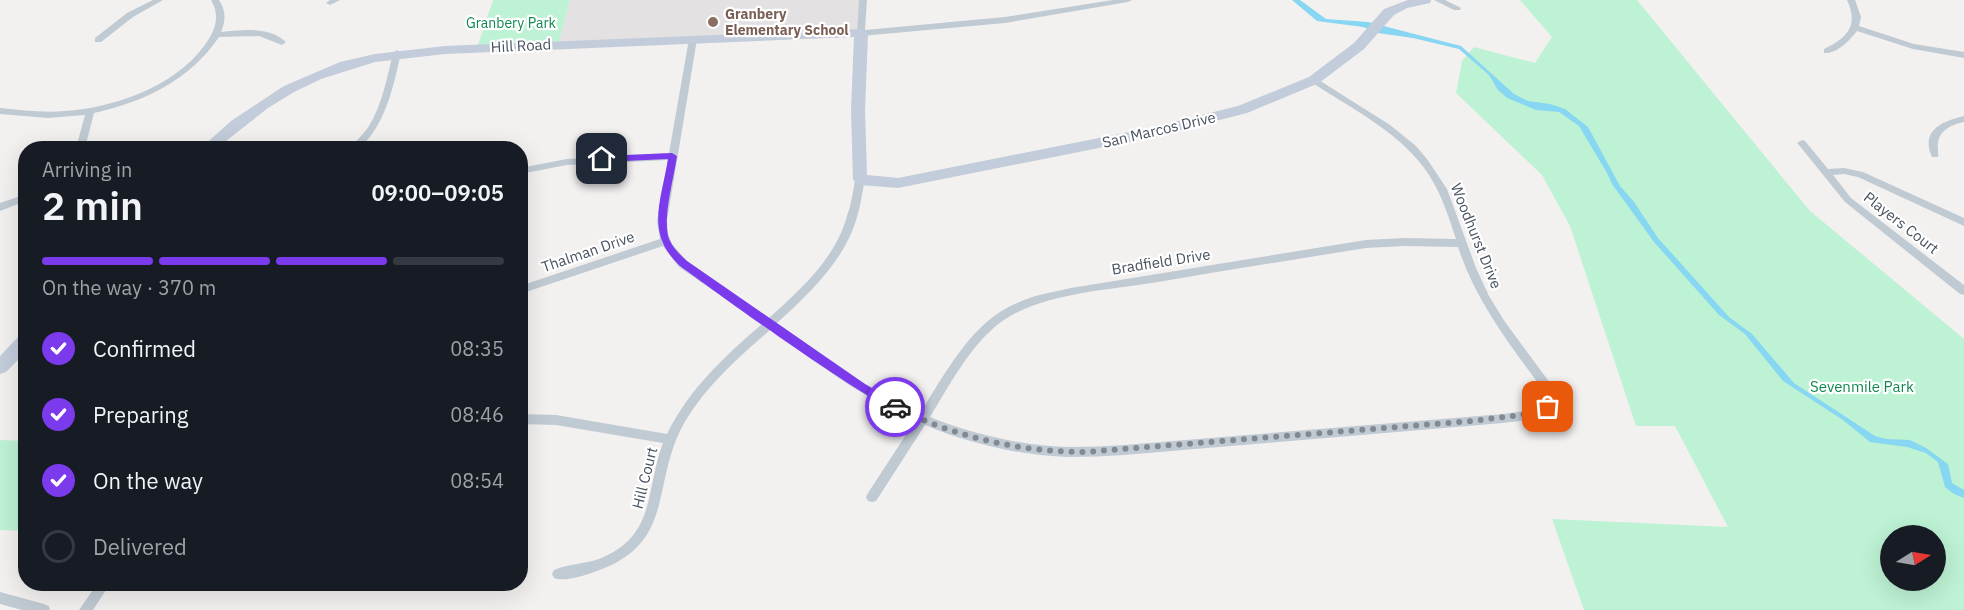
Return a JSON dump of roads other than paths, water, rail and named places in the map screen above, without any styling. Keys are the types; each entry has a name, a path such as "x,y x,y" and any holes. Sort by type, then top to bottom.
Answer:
{"street":[{"path":"98,40 130,15 159,0"},
{"path":"0,111 58,115 90,111 140,95 172,79 200,58 217,35 221,17 215,0"},
{"path":"771,323 815,281 838,252 854,216 860,180 858,111 863,0"},
{"path":"861,33 1005,20 1128,0"},
{"name":"San Marcos Drive","path":"860,180 894,183 919,180 1149,133 1242,110 1314,80 1349,55 1395,8 1425,0"},
{"path":"1438,0 1457,8"},
{"path":"1827,51 1845,41 1856,28 1856,13 1851,0"},
{"path":"1856,28 1906,45 1964,56"},
{"path":"217,35 258,32 271,35 282,42"},
{"name":"Hill Road","path":"217,141 261,105 294,85 351,62 397,53 861,33"},
{"path":"693,39 662,221 665,241 683,264 873,394 923,420"},
{"path":"363,141 378,122 397,53"},
{"name":"Woodhurst Drive","path":"923,420 966,435 1012,446 1086,452 1472,421 1528,414 1548,407 1551,401 1549,390 1489,307 1471,272 1443,191 1430,169 1419,156 1393,134 1314,80"},
{"path":"83,141 90,111"},
{"path":"1935,155 1932,142 1937,131 1944,125 1964,119"},
{"name":"Players Court","path":"1802,143 1856,207 1964,291"},
{"path":"528,169 567,162 672,156"},
{"name":"Players Court","path":"1826,172 1844,171 1860,174 1964,222"},
{"path":"0,207 18,200"},
{"name":"Thalman Drive","path":"528,287 665,241"},
{"name":"Bradfield Drive","path":"873,497 977,337 997,319 1036,300 1366,244 1461,243"},
{"name":"Hill Court","path":"558,574 605,563 624,551 640,536 654,510 660,473 670,439 690,404 710,379 771,323"},
{"path":"0,367 18,348"},
{"name":"Hill Court","path":"528,419 556,420 670,439"},
{"path":"85,610 99,591"},
{"path":"0,598 44,610"}],"water":[{"path":"1292,0 1300,0 1326,19 1368,22 1461,46 1514,94 1528,101 1565,109 1588,127 1620,186 1634,202 1658,238 1729,317 1752,334 1794,383 1875,436 1910,440 1926,448 1948,464 1952,483 1964,490 1964,498 1945,487 1938,462 1926,453 1907,447 1870,442 1843,420 1783,381 1745,334 1719,315 1654,242 1612,184 1579,126 1559,112 1536,110 1507,98 1498,90 1489,75 1459,49 1413,38 1378,33 1363,27 1317,21"}],"place":[{"name":"Granbery Elementary School","path":"713,22"}],"park label":[{"name":"Granbery Park","path":"511,23"},
{"name":"Sevenmile Park","path":"1862,387"}]}
